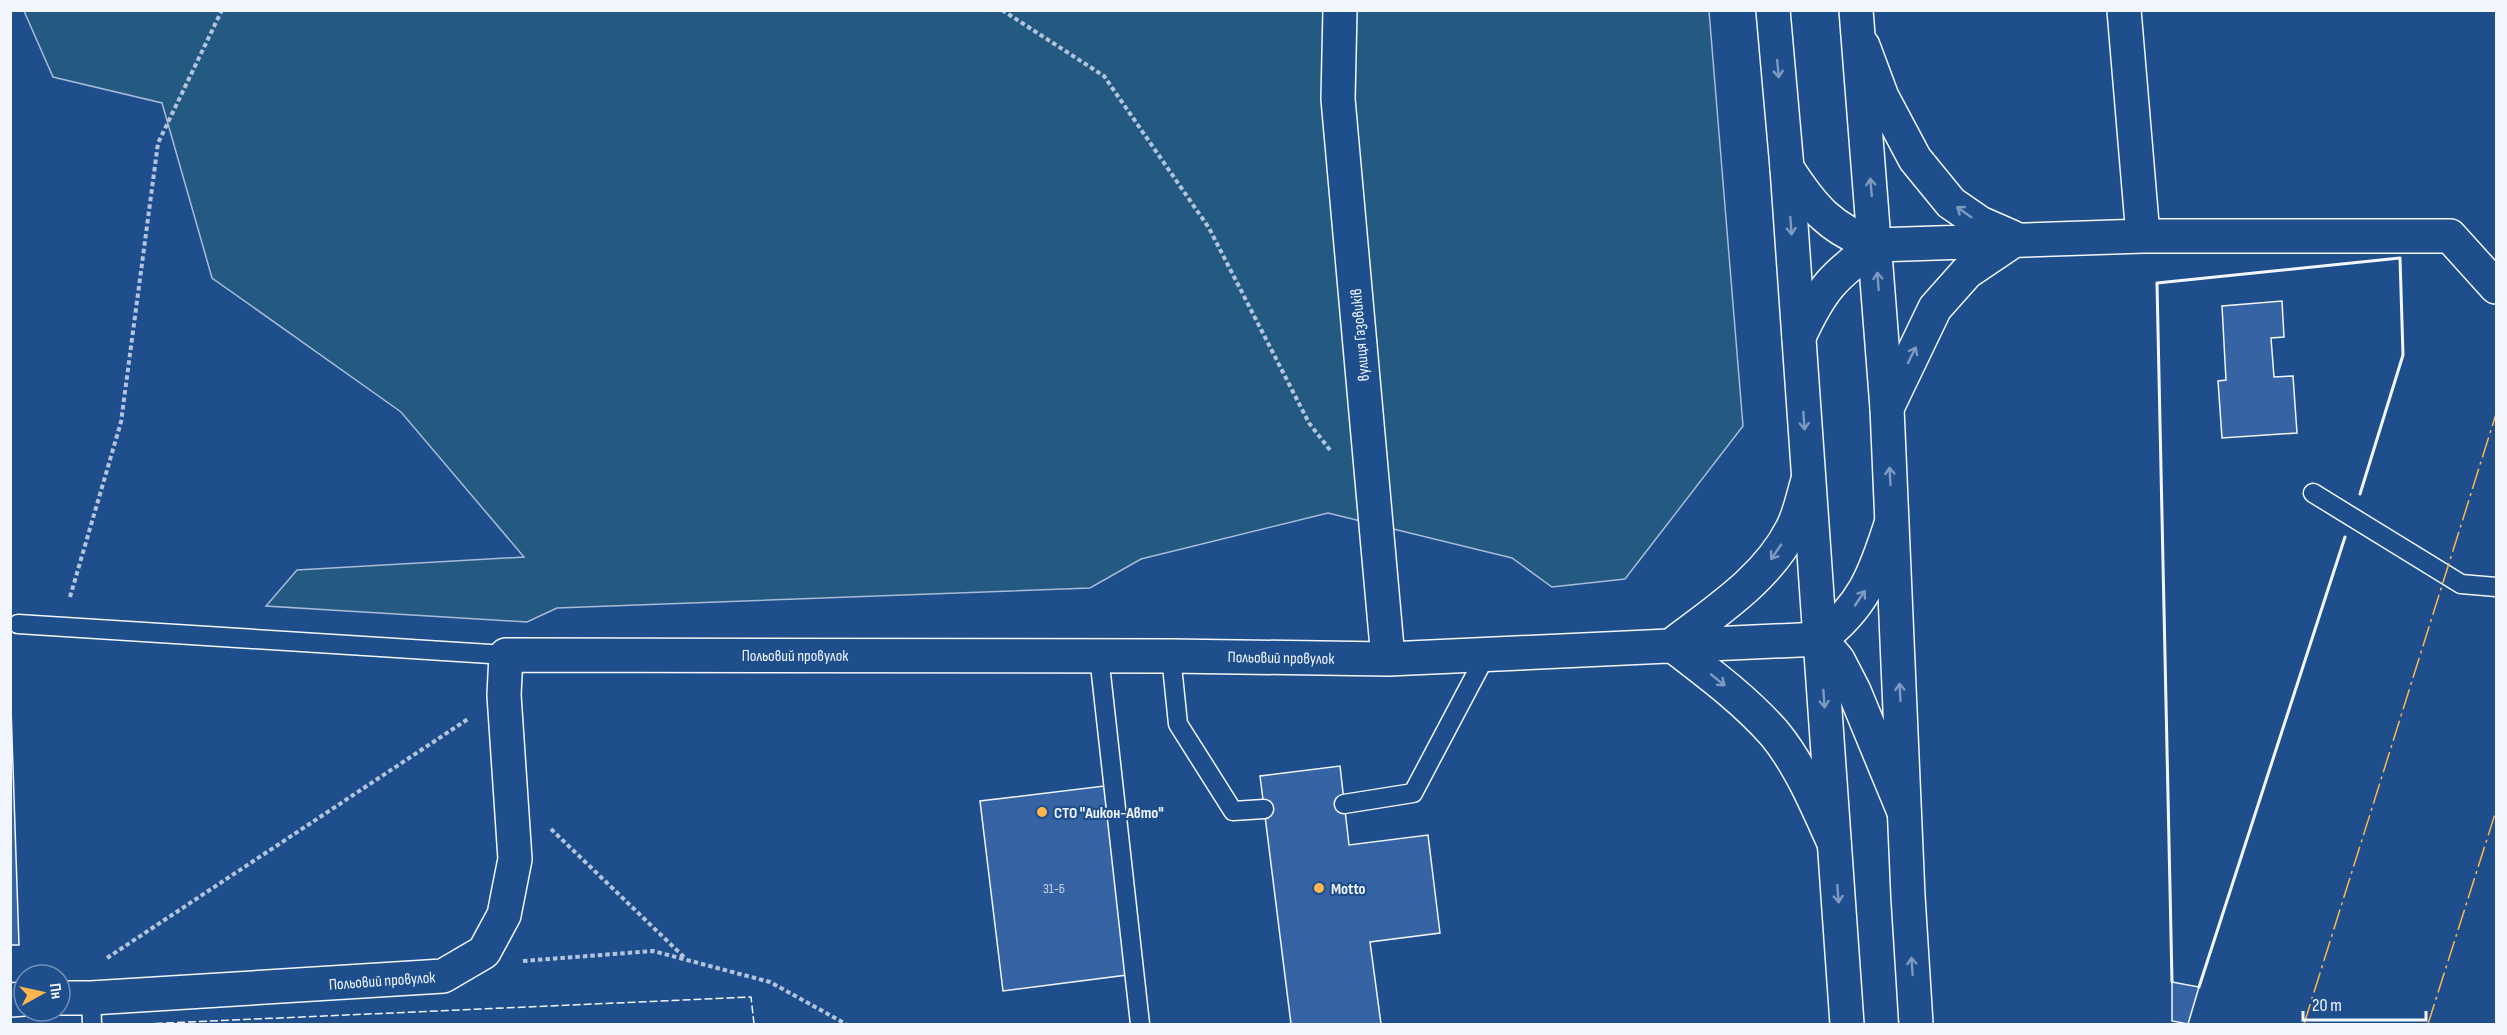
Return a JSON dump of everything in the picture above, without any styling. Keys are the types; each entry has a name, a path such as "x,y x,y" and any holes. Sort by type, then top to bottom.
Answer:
{"main road":[{"name":"вулиця Газовиків","path":"1340,10 1338,99 1388,659"},
{"path":"1773,10 1787,168 1847,1024"},
{"path":"2124,10 2143,236"},
{"path":"1857,22 1882,97 1915,159 1951,203 1980,223 2016,239"},
{"path":"1857,22 1887,408 1904,812 1916,1024"},
{"path":"1787,168 1804,195 1830,223 1852,237 1875,245 2143,236 2450,236 2496,287"},
{"path":"1887,408 1935,308 1967,272 2016,239"},
{"path":"1799,337 1826,286 1842,269 1875,245"},
{"path":"1808,480 1792,529 1769,562 1735,597 1672,645 1723,684 1774,734 1804,780 1834,843"},
{"path":"1820,639 1841,623 1863,593 1878,564 1892,519"},
{"name":"Польовий провулок","path":"81,1007 443,976 484,952 504,915 515,859 504,695 506,655 1172,656 1388,659 1820,639"},
{"path":"1820,639 1838,660 1854,691 1904,812"}],"lane":[{"path":"2313,493 2461,584 2496,587"},
{"path":"18,624 506,655"},
{"path":"1344,804 1413,793 1486,655"},
{"path":"1099,656 1140,1024"},
{"path":"1172,656 1178,724 1233,811 1264,810"}],"path":[{"path":"62,627 121,422 158,143 222,10"},
{"path":"1002,10 1104,76 1209,228 1309,423 1331,451"},
{"path":"99,963 504,695"},
{"path":"510,788 686,960"},
{"path":"521,961 653,951 770,982 846,1024"}],"shaded area":[{"path":"24,11 1709,11 1743,426 1625,579 1552,587 1512,558 1328,513 1141,559 1090,588 557,608 527,622 266,606 297,570 524,557 401,412 212,278 162,103 53,77"}],"building":[{"path":"2282,301 2284,337 2271,338 2274,377 2293,376 2297,433 2222,438 2218,381 2226,380 2222,306"},
{"path":"10,678 19,945 10,945"},
{"path":"1340,766 1349,845 1428,835 1440,933 1370,942 1381,1024 1291,1024 1260,776"},
{"path":"1104,786 1127,975 1003,991 980,801"},
{"path":"2172,982 2199,987 2188,1024 2172,1021"}],"fence":[{"path":"144,1024 751,997 754,1024"}],"wall":[{"path":"2172,982 2157,283 2400,258 2403,355 2360,494"},
{"path":"2199,987 2345,537"}],"power":[{"path":"2304,1024 2496,414"},
{"path":"2428,1024 2496,811"}],"place":[{"name":"СТО \"Аикон-Авто\"","path":"1042,812"},
{"name":"Motto","path":"1319,888"}]}
